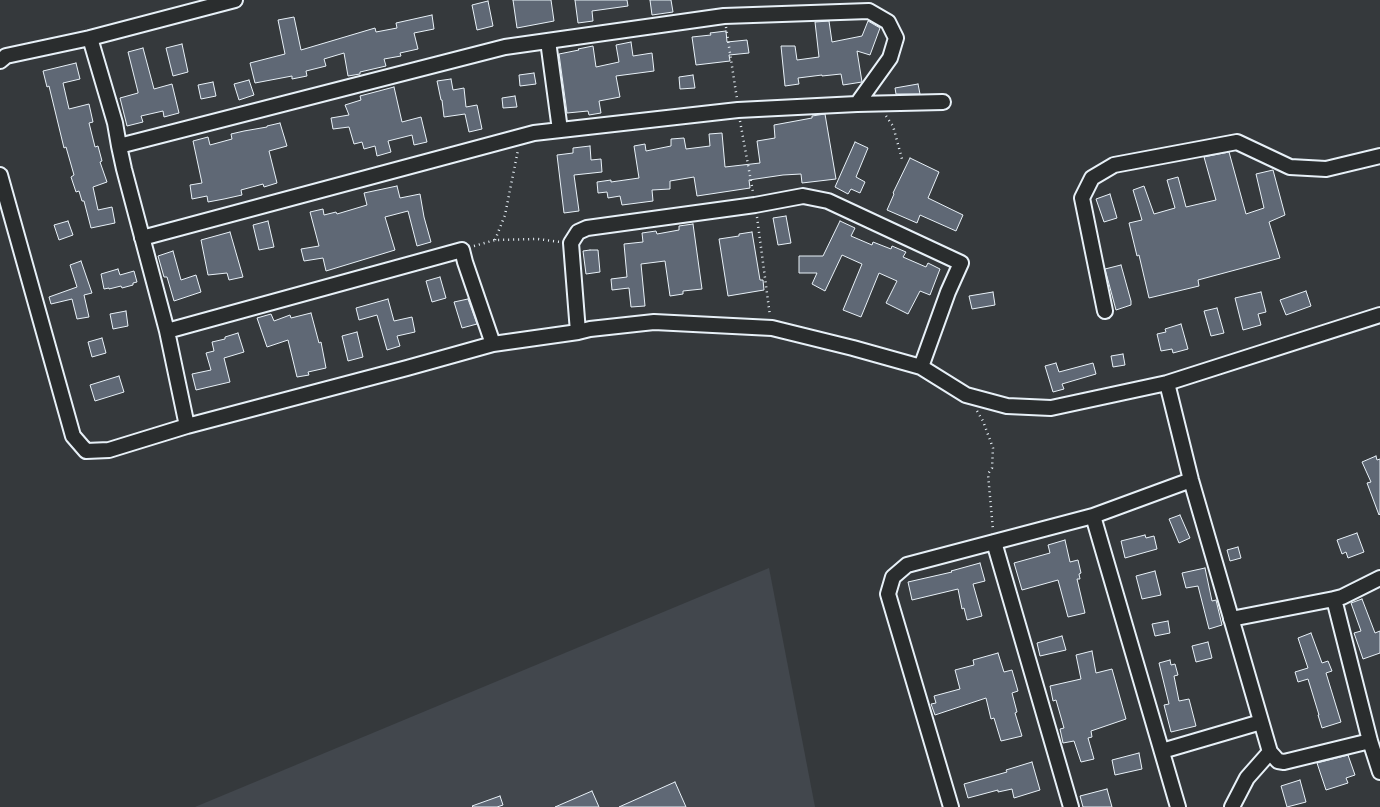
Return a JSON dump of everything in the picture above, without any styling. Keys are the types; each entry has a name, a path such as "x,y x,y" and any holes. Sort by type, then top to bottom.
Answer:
{"street":[{"path":"0,61 6,56 90,38 235,0"},
{"path":"119,146 505,47 724,16 869,11 888,22 896,38 890,58 857,104"},
{"path":"90,38 115,123 119,146 167,331 187,426"},
{"path":"548,41 560,130"},
{"path":"142,238 534,133 738,110 943,102"},
{"path":"1105,311 1082,198 1092,178 1114,165 1237,142 1290,168 1326,170 1380,156"},
{"path":"0,176 74,436 86,451 109,450 187,426 493,344 590,329 654,322 772,328 921,367 966,395 1007,406 1051,408 1167,383 1380,315"},
{"path":"578,332 571,244 578,232 587,228 755,205 803,196 828,201 961,263 948,292 921,367"},
{"path":"167,331 462,250 493,344"},
{"path":"1167,383 1191,480 1270,752 1278,761 1284,762 1370,741"},
{"path":"951,807 888,594 893,577 907,565 1094,516 1191,480"},
{"path":"1094,516 1178,807"},
{"path":"994,542 1071,807"},
{"path":"1231,618 1334,599 1380,578"},
{"path":"1334,599 1370,741 1380,772"},
{"path":"1162,750 1261,722"},
{"path":"1232,807 1247,778 1270,752"}],"path":[{"path":"724,16 755,205 772,328"},
{"path":"885,115 893,126 902,159"},
{"path":"495,240 505,215 521,137"},
{"path":"462,250 495,240 538,239 571,244"},
{"path":"966,395 983,421 993,448 992,468 988,474 994,542"}],"shaded area":[{"path":"769,568 815,807 195,807"}],"building":[{"path":"513,0 551,0 554,21 517,28"},
{"path":"575,0 627,0 628,6 592,11 593,21 578,23"},
{"path":"650,0 671,0 673,12 652,15"},
{"path":"488,1 493,26 477,30 472,5"},
{"path":"432,15 434,29 414,33 418,49 400,53 401,56 384,59 386,66 348,76 344,53 324,59 326,66 306,71 307,76 292,79 292,76 255,83 250,63 285,54 278,20 294,17 301,50 375,28 376,32 397,28 396,23"},
{"path":"829,21 832,42 862,36 868,21 880,28 870,55 857,51 862,82 843,85 841,74 798,78 799,84 785,86 781,46 795,46 797,60 819,57 815,22"},
{"path":"726,31 727,42 747,40 749,53 729,55 730,61 696,65 692,37"},
{"path":"631,42 633,56 652,53 654,71 616,76 620,97 599,101 601,113 589,115 588,111 567,113 559,54 593,46 596,67 619,62 616,45"},
{"path":"182,44 188,72 173,76 166,48"},
{"path":"143,48 154,89 172,84 179,113 164,117 163,111 141,116 143,122 127,126 120,98 138,93 128,52"},
{"path":"76,63 80,79 63,83 69,109 89,104 93,122 89,123 95,147 98,146 102,161 100,162 107,182 93,187 98,210 112,207 115,223 91,228 84,201 82,201 79,191 76,192 71,177 74,175 66,147 64,148 49,86 47,87 43,71"},
{"path":"534,73 536,84 520,86 519,75"},
{"path":"693,75 695,88 680,89 679,77"},
{"path":"451,79 453,90 464,88 466,107 477,105 482,129 469,132 465,114 444,117 437,81"},
{"path":"249,80 254,95 239,100 234,84"},
{"path":"213,82 216,96 201,99 198,85"},
{"path":"918,84 920,94 896,94 895,88"},
{"path":"394,87 402,122 421,117 427,142 414,145 412,135 388,141 391,152 377,156 375,146 364,149 362,142 354,144 349,127 333,129 331,118 349,115 345,105 361,100 360,96"},
{"path":"515,96 517,107 503,108 502,98"},
{"path":"825,114 836,179 802,183 801,174 783,175 749,180 750,188 697,196 694,177 670,181 670,189 652,190 653,201 622,205 620,196 608,198 607,192 598,193 597,182 639,178 634,146 645,144 646,151 671,146 671,139 684,138 686,149 710,146 709,134 722,133 725,167 760,163 757,141 775,138 774,125"},
{"path":"280,123 287,146 269,151 277,183 264,187 263,184 241,190 242,195 224,199 208,202 207,196 192,199 190,185 202,183 193,141 208,137 210,145 232,139 231,134"},
{"path":"855,142 868,148 856,177 865,182 860,193 851,189 848,194 835,187"},
{"path":"590,146 591,160 601,159 602,172 574,175 579,211 564,213 557,155 573,153 573,148"},
{"path":"1229,152 1246,214 1264,208 1256,174 1273,170 1285,215 1269,222 1280,258 1198,280 1199,286 1149,298 1129,223 1142,220 1133,190 1144,186 1154,214 1175,208 1167,180 1178,177 1186,207 1216,200 1204,157"},
{"path":"910,158 939,172 928,198 963,215 956,231 920,215 917,223 887,210"},
{"path":"397,186 400,198 420,194 431,242 417,246 408,211 385,217 395,250 326,271 323,258 304,261 301,249 319,246 310,212 323,209 324,215 336,212 337,214 367,205 364,193"},
{"path":"1110,194 1117,218 1104,222 1096,199"},
{"path":"786,216 791,243 778,245 773,218"},
{"path":"68,221 73,235 59,240 54,225"},
{"path":"268,221 274,247 259,250 253,225"},
{"path":"840,221 855,228 851,236 872,245 873,242 891,249 892,246 906,252 903,257 926,267 928,263 940,269 930,295 920,291 908,314 886,303 897,281 879,273 861,317 843,310 862,264 842,255 825,291 812,284 817,273 799,273 799,256 823,256"},
{"path":"693,224 702,289 683,291 683,294 670,296 665,261 641,264 645,306 631,307 629,288 612,290 611,279 627,277 624,244 643,242 642,233 656,231 657,234 679,230 679,226"},
{"path":"230,232 243,277 229,280 227,273 208,275 201,240"},
{"path":"752,232 760,280 763,280 764,290 728,296 719,239"},
{"path":"598,250 600,272 586,274 583,251"},
{"path":"173,251 181,280 196,275 201,292 174,301 158,256"},
{"path":"81,261 92,293 84,295 89,317 77,319 72,299 51,304 49,297 77,287 70,265"},
{"path":"1121,265 1131,305 1116,310 1105,269"},
{"path":"118,269 120,275 134,271 137,282 122,288 121,286 104,289 101,274"},
{"path":"440,277 446,298 432,302 426,281"},
{"path":"1306,291 1311,306 1286,315 1280,300"},
{"path":"993,292 995,305 972,309 969,296"},
{"path":"1261,292 1266,312 1258,314 1261,325 1243,330 1235,298"},
{"path":"388,299 394,321 412,317 415,332 397,336 400,346 387,350 377,315 359,320 356,308"},
{"path":"468,299 477,324 462,328 454,302"},
{"path":"1217,308 1224,333 1211,336 1204,311"},
{"path":"126,311 128,326 113,329 110,314"},
{"path":"311,313 319,343 321,342 326,368 308,372 309,375 297,377 288,340 267,347 257,318 271,314 274,321 290,315 291,318"},
{"path":"1181,324 1188,349 1173,353 1172,349 1161,351 1157,334 1166,332 1165,329"},
{"path":"357,332 363,357 348,361 342,336"},
{"path":"238,333 244,352 224,358 230,382 196,390 192,374 211,370 206,353 214,351 212,342"},
{"path":"102,338 106,353 92,357 88,342"},
{"path":"1123,354 1125,365 1113,367 1111,356"},
{"path":"1056,363 1059,372 1093,363 1096,374 1062,384 1064,389 1053,392 1045,366"},
{"path":"119,376 124,392 95,401 90,385"},
{"path":"1376,456 1377,460 1380,459 1379,515 1367,483 1371,482 1362,462"},
{"path":"1180,515 1190,538 1179,543 1169,519"},
{"path":"1357,533 1364,552 1348,558 1346,552 1342,554 1337,540"},
{"path":"1145,535 1146,538 1154,536 1157,549 1125,558 1121,541"},
{"path":"1065,540 1070,562 1078,560 1081,573 1079,574 1080,579 1077,579 1085,613 1068,617 1058,580 1022,590 1014,563 1050,553 1048,545"},
{"path":"1238,547 1241,558 1230,561 1227,550"},
{"path":"980,563 985,581 973,584 982,616 967,620 964,608 962,609 958,589 912,600 908,582 952,572"},
{"path":"1205,568 1212,601 1216,600 1222,625 1209,629 1198,586 1186,588 1182,573"},
{"path":"1155,571 1161,595 1142,599 1136,576"},
{"path":"1362,599 1375,633 1380,631 1380,653 1363,659 1354,633 1361,631 1351,603"},
{"path":"1168,621 1170,633 1155,636 1152,624"},
{"path":"1311,633 1322,663 1328,661 1332,671 1326,673 1341,722 1322,728 1308,679 1298,682 1295,672 1308,668 1298,638"},
{"path":"1062,636 1066,650 1040,656 1037,643"},
{"path":"1208,642 1212,658 1196,662 1192,646"},
{"path":"1092,651 1096,673 1112,669 1126,719 1091,731 1092,737 1088,738 1094,759 1081,762 1074,741 1063,743 1060,729 1064,728 1056,700 1053,701 1050,686 1081,679 1076,655"},
{"path":"998,653 1004,672 1012,670 1018,691 1012,693 1017,712 1015,713 1022,736 1001,741 994,718 991,719 986,698 935,715 931,704 936,703 934,696 960,689 955,670 974,665 973,660"},
{"path":"1170,660 1171,665 1175,664 1178,675 1174,676 1179,701 1189,699 1196,726 1171,732 1164,705 1169,704 1159,663"},
{"path":"1139,753 1142,769 1115,775 1112,760"},
{"path":"1348,755 1355,775 1346,778 1348,783 1326,790 1317,763"},
{"path":"1032,762 1040,790 1014,798 1012,789 998,792 998,790 968,798 964,784 1007,772 1006,770"},
{"path":"1300,780 1306,802 1287,807 1281,786"},
{"path":"675,782 686,807 619,807"},
{"path":"1107,789 1112,807 1083,807 1080,796"},
{"path":"592,791 599,807 555,807"},
{"path":"500,796 503,805 497,807 472,806"}]}
